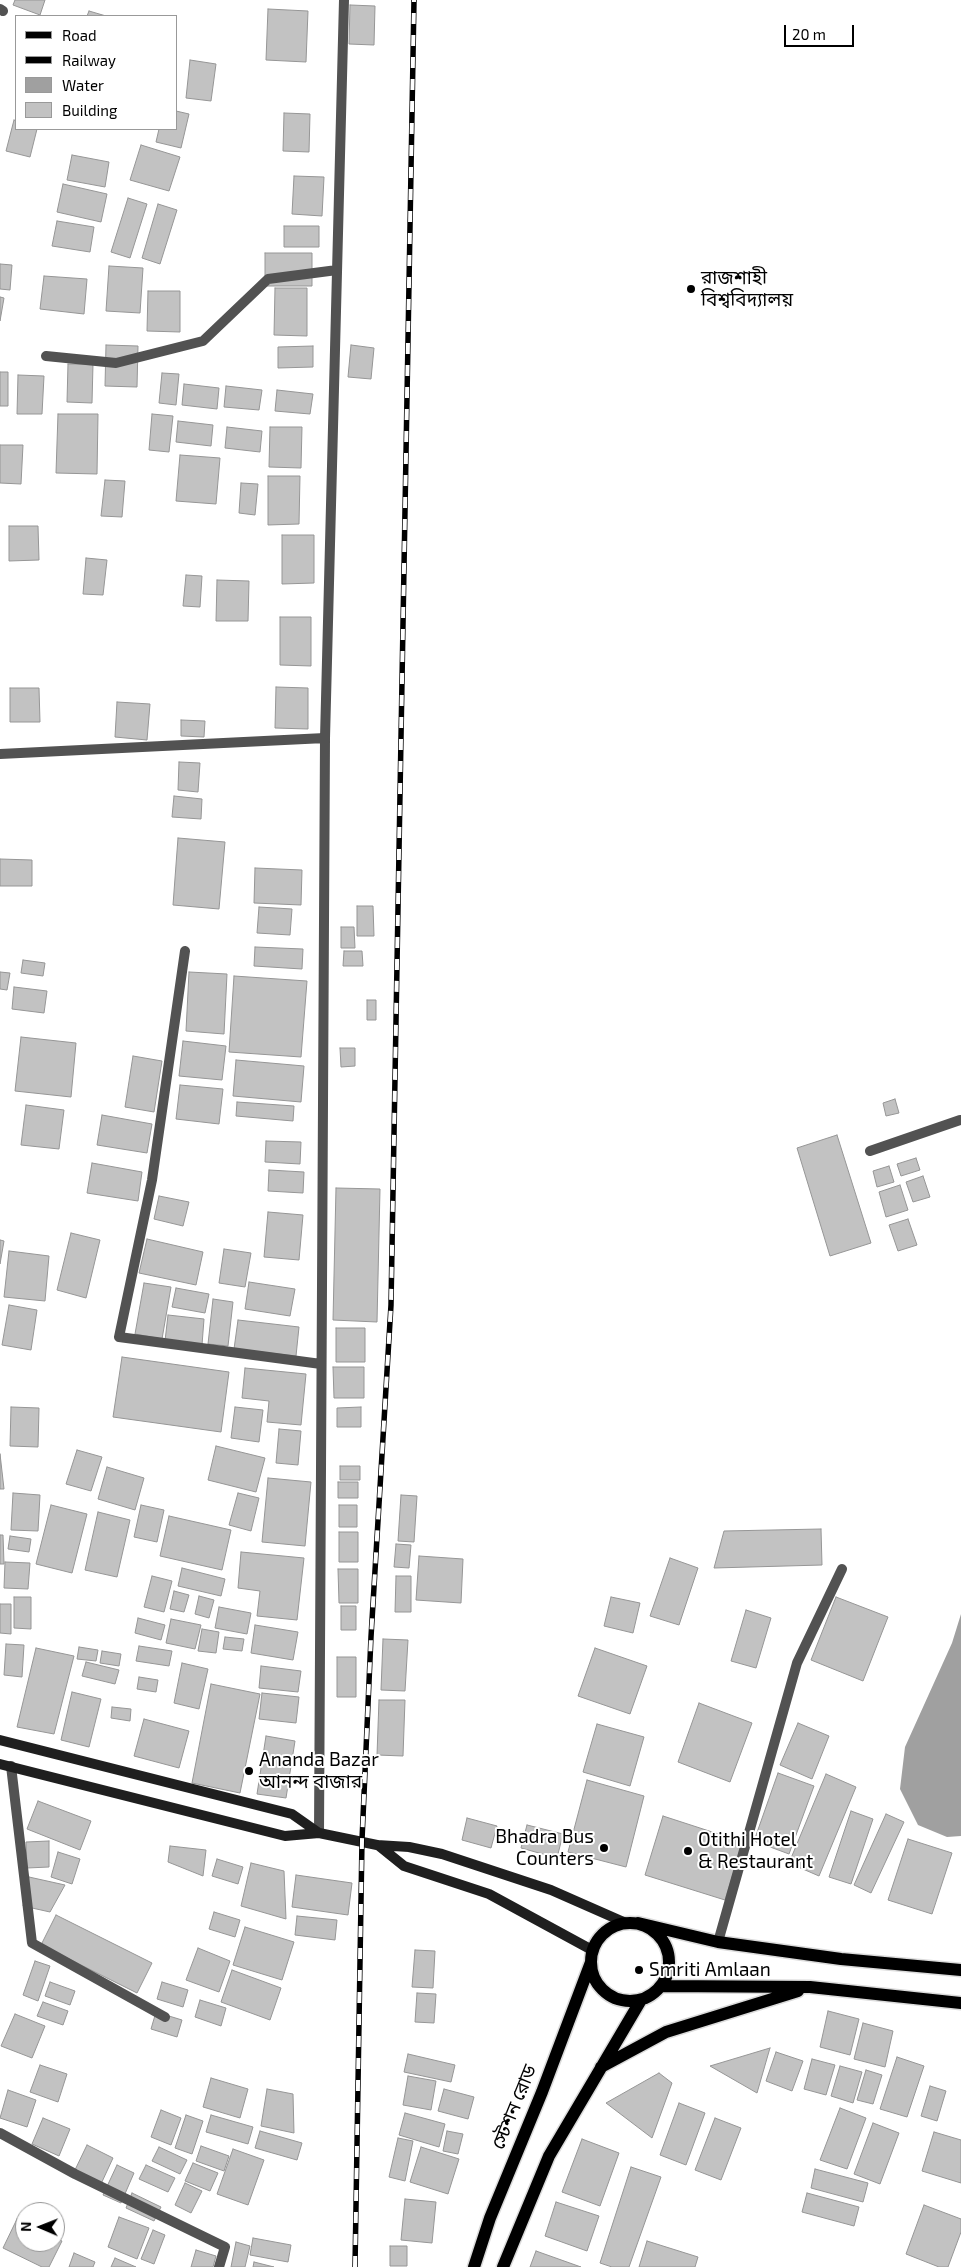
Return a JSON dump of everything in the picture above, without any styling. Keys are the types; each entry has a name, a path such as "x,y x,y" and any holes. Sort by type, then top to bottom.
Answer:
{"main road":[{"path":"0,1740 292,1814 319,1833"},
{"path":"0,1764 285,1836 319,1833 377,1845 409,1847 442,1854 551,1890 632,1923 651,1928 660,1936 667,1949 669,1962 667,1974 661,1986 648,1997 641,2000 622,2000 610,1996 598,1985 591,1956 598,1939 605,1931 618,1924 632,1923 718,1942 841,1959 961,1970"},
{"path":"377,1845 404,1866 489,1894 591,1956"},
{"name":"স্টেশন রোড","path":"474,2267 490,2218 542,2092 591,1956"},
{"path":"661,1986 810,1987 961,2004"},
{"path":"600,2067 666,2032 810,1987"},
{"path":"503,2267 549,2156 641,2000"}],"street":[{"path":"319,1833 325,738 344,0"},
{"path":"46,356 116,363 204,341 268,279 336,270"},
{"path":"0,754 325,738"},
{"path":"185,950 152,1180 119,1337 321,1364"},
{"path":"870,1151 961,1121"},
{"path":"718,1942 797,1663 842,1569"},
{"path":"11,1766 32,1943 165,2018"},
{"path":"0,2133 75,2174 225,2247 220,2267"}],"water":[{"path":"961,1614 961,1836 947,1837 918,1825 900,1789 905,1747 952,1643"}],"building":[{"path":"15,0 45,0 40,15 13,5"},
{"path":"350,5 375,6 374,45 349,44"},
{"path":"268,9 308,11 306,62 266,60"},
{"path":"89,11 103,15 87,15"},
{"path":"190,60 216,64 211,101 186,98"},
{"path":"178,111 189,114 181,148 156,142 159,130 178,130"},
{"path":"284,113 310,114 309,152 283,151"},
{"path":"14,120 15,130 37,130 30,157 6,151"},
{"path":"141,145 180,157 169,191 130,180"},
{"path":"72,155 109,162 105,187 67,180"},
{"path":"294,176 324,177 322,216 292,214"},
{"path":"63,184 107,194 101,222 57,212"},
{"path":"128,198 147,204 130,258 111,252"},
{"path":"158,204 177,210 160,264 142,258"},
{"path":"57,221 94,227 90,252 52,246"},
{"path":"284,226 319,226 319,247 284,247"},
{"path":"265,253 312,253 312,286 265,286"},
{"path":"0,264 12,265 10,290 0,289"},
{"path":"109,266 143,268 140,313 106,311"},
{"path":"44,276 87,279 84,314 40,309"},
{"path":"275,288 307,288 307,336 274,335"},
{"path":"148,291 180,291 180,332 147,331"},
{"path":"0,297 4,298 0,321"},
{"path":"106,345 138,346 137,387 105,386"},
{"path":"351,345 374,348 371,379 348,377"},
{"path":"313,346 313,367 278,368 278,347"},
{"path":"68,364 93,364 92,403 67,402"},
{"path":"0,372 8,372 8,406 0,406"},
{"path":"162,373 179,374 176,405 159,403"},
{"path":"18,375 44,376 42,414 17,414"},
{"path":"184,384 219,388 217,409 182,405"},
{"path":"226,386 262,390 259,410 224,407"},
{"path":"277,390 313,394 310,414 275,411"},
{"path":"58,414 98,414 97,474 56,473"},
{"path":"152,414 173,416 169,452 149,450"},
{"path":"178,421 213,425 211,446 176,442"},
{"path":"227,427 262,431 260,452 225,448"},
{"path":"270,427 302,427 301,468 269,467"},
{"path":"0,445 23,445 21,484 0,483"},
{"path":"180,455 220,458 216,504 176,501"},
{"path":"268,476 300,476 299,524 268,525"},
{"path":"105,480 125,481 122,517 101,516"},
{"path":"241,483 258,484 255,515 239,513"},
{"path":"9,526 38,526 39,560 9,561"},
{"path":"282,535 314,535 314,583 282,584"},
{"path":"86,558 107,560 103,595 83,594"},
{"path":"186,575 202,576 200,607 183,606"},
{"path":"217,580 249,581 248,621 216,621"},
{"path":"280,617 311,617 311,666 280,665"},
{"path":"276,687 308,688 308,729 275,728"},
{"path":"10,688 39,688 40,722 10,722"},
{"path":"117,702 150,704 147,740 115,737"},
{"path":"181,720 205,721 204,737 181,736"},
{"path":"179,762 200,763 198,792 178,790"},
{"path":"174,796 202,799 201,819 172,817"},
{"path":"178,838 225,842 219,909 173,905"},
{"path":"0,859 32,860 32,886 0,886"},
{"path":"255,868 302,870 301,905 254,903"},
{"path":"357,906 373,906 374,936 357,936"},
{"path":"259,907 292,909 290,935 257,933"},
{"path":"341,927 354,927 355,948 341,948"},
{"path":"255,947 303,949 302,969 254,966"},
{"path":"344,951 362,951 363,966 343,966"},
{"path":"23,960 45,963 43,976 21,973"},
{"path":"0,972 10,973 7,990 0,989"},
{"path":"189,972 227,974 224,1034 186,1031"},
{"path":"234,976 307,981 301,1057 229,1052"},
{"path":"14,987 47,991 44,1013 12,1009"},
{"path":"367,1000 376,1000 376,1020 367,1020"},
{"path":"21,1037 76,1043 71,1097 15,1091"},
{"path":"183,1041 226,1046 222,1080 179,1076"},
{"path":"340,1048 355,1048 355,1066 341,1067"},
{"path":"133,1056 162,1061 154,1112 125,1107"},
{"path":"236,1060 304,1066 301,1102 233,1096"},
{"path":"180,1085 223,1089 219,1124 176,1119"},
{"path":"895,1099 899,1113 886,1116 883,1103"},
{"path":"237,1102 294,1106 293,1121 236,1116"},
{"path":"26,1105 64,1110 59,1149 21,1145"},
{"path":"102,1115 152,1124 147,1153 97,1145"},
{"path":"837,1135 871,1243 830,1256 797,1148"},
{"path":"266,1141 301,1142 300,1164 265,1162"},
{"path":"916,1158 920,1170 901,1176 897,1164"},
{"path":"92,1163 142,1172 138,1201 87,1193"},
{"path":"889,1166 894,1182 877,1187 873,1171"},
{"path":"269,1170 304,1172 303,1193 268,1191"},
{"path":"923,1176 930,1197 913,1202 906,1182"},
{"path":"900,1185 908,1210 886,1217 879,1192"},
{"path":"336,1188 380,1189 377,1322 333,1320"},
{"path":"159,1196 189,1202 183,1226 154,1219"},
{"path":"268,1212 303,1215 299,1260 264,1257"},
{"path":"908,1219 917,1245 898,1251 889,1225"},
{"path":"71,1233 100,1240 86,1298 57,1290"},
{"path":"147,1239 203,1252 196,1285 139,1273"},
{"path":"0,1240 4,1241 0,1264"},
{"path":"224,1249 251,1253 245,1287 219,1283"},
{"path":"9,1251 49,1256 45,1301 4,1297"},
{"path":"249,1282 295,1289 290,1316 245,1309"},
{"path":"144,1283 171,1287 162,1339 135,1334"},
{"path":"176,1288 209,1294 205,1313 172,1307"},
{"path":"213,1299 233,1302 228,1346 208,1344"},
{"path":"9,1305 37,1310 31,1350 2,1345"},
{"path":"168,1315 204,1319 202,1345 165,1341"},
{"path":"238,1320 299,1327 296,1356 234,1349"},
{"path":"336,1328 365,1328 365,1362 336,1362"},
{"path":"122,1357 229,1372 221,1432 113,1417"},
{"path":"333,1367 364,1367 364,1398 334,1398"},
{"path":"245,1368 306,1374 301,1425 267,1422 269,1401 242,1398"},
{"path":"11,1407 39,1408 38,1447 10,1446"},
{"path":"235,1407 263,1410 259,1442 231,1438"},
{"path":"361,1407 361,1427 337,1427 337,1408"},
{"path":"279,1429 301,1431 298,1465 276,1463"},
{"path":"216,1446 265,1458 256,1492 208,1480"},
{"path":"77,1450 102,1457 91,1491 66,1484"},
{"path":"0,1454 4,1489 0,1489"},
{"path":"340,1466 360,1466 360,1480 340,1480"},
{"path":"107,1467 144,1478 135,1510 98,1499"},
{"path":"268,1478 311,1482 305,1546 262,1542"},
{"path":"338,1482 358,1482 358,1498 338,1498"},
{"path":"13,1493 40,1495 38,1531 11,1530"},
{"path":"238,1493 259,1498 251,1531 229,1525"},
{"path":"401,1495 417,1496 414,1542 398,1541"},
{"path":"51,1505 87,1514 72,1573 36,1564"},
{"path":"141,1505 164,1510 157,1542 134,1537"},
{"path":"339,1505 357,1505 357,1527 339,1527"},
{"path":"98,1512 130,1520 117,1577 85,1570"},
{"path":"169,1516 231,1530 222,1570 160,1556"},
{"path":"821,1529 822,1565 714,1568 724,1531"},
{"path":"339,1532 358,1532 358,1562 339,1562"},
{"path":"0,1535 3,1535 4,1564 0,1564"},
{"path":"10,1536 31,1539 29,1552 8,1549"},
{"path":"396,1544 411,1545 409,1568 394,1567"},
{"path":"241,1552 304,1558 297,1620 257,1616 260,1591 238,1588"},
{"path":"419,1556 463,1559 461,1603 416,1600"},
{"path":"670,1558 698,1568 679,1625 650,1616"},
{"path":"5,1562 30,1563 28,1589 4,1588"},
{"path":"182,1568 225,1579 221,1596 178,1586"},
{"path":"338,1569 358,1569 358,1603 339,1603"},
{"path":"152,1576 172,1581 164,1612 144,1607"},
{"path":"396,1576 411,1576 411,1612 395,1612"},
{"path":"174,1591 189,1595 184,1612 170,1609"},
{"path":"199,1596 214,1600 209,1618 195,1614"},
{"path":"14,1597 31,1597 31,1629 14,1628"},
{"path":"611,1597 640,1603 633,1633 604,1626"},
{"path":"836,1597 888,1617 863,1681 811,1660"},
{"path":"0,1604 11,1604 11,1634 0,1633"},
{"path":"341,1606 356,1606 356,1630 341,1630"},
{"path":"219,1607 251,1613 247,1634 215,1628"},
{"path":"746,1610 771,1618 756,1668 731,1661"},
{"path":"138,1618 165,1625 161,1640 135,1633"},
{"path":"171,1619 201,1625 195,1649 166,1643"},
{"path":"255,1625 298,1632 293,1660 251,1653"},
{"path":"202,1629 219,1632 216,1653 198,1651"},
{"path":"225,1637 244,1639 242,1651 223,1649"},
{"path":"383,1639 408,1640 405,1691 381,1690"},
{"path":"6,1644 24,1645 22,1677 4,1675"},
{"path":"139,1646 172,1651 169,1666 136,1661"},
{"path":"79,1647 98,1650 96,1661 77,1659"},
{"path":"36,1648 74,1656 54,1734 17,1727"},
{"path":"595,1648 647,1666 630,1714 578,1696"},
{"path":"102,1651 121,1654 119,1666 100,1663"},
{"path":"337,1657 356,1657 356,1697 337,1697"},
{"path":"86,1662 119,1670 115,1684 82,1676"},
{"path":"182,1663 208,1669 199,1709 174,1703"},
{"path":"261,1666 301,1671 298,1692 259,1688"},
{"path":"139,1677 158,1680 156,1692 137,1689"},
{"path":"211,1684 260,1694 240,1793 192,1783"},
{"path":"72,1692 101,1699 89,1747 61,1740"},
{"path":"262,1693 299,1697 296,1723 259,1719"},
{"path":"379,1700 405,1700 403,1756 377,1755"},
{"path":"699,1703 752,1723 730,1782 678,1762"},
{"path":"112,1707 131,1709 130,1721 111,1718"},
{"path":"144,1719 189,1731 179,1768 134,1756"},
{"path":"798,1723 829,1736 812,1779 780,1765"},
{"path":"597,1724 644,1737 630,1786 583,1772"},
{"path":"266,1736 295,1741 286,1798 257,1794"},
{"path":"778,1773 814,1786 789,1854 754,1841"},
{"path":"826,1774 856,1787 819,1876 789,1863"},
{"path":"587,1780 644,1796 626,1867 568,1852"},
{"path":"38,1801 91,1821 80,1850 27,1829"},
{"path":"851,1811 873,1819 851,1884 829,1877"},
{"path":"886,1814 904,1822 871,1893 854,1885"},
{"path":"663,1816 743,1842 725,1900 645,1875"},
{"path":"467,1818 497,1826 491,1848 462,1840"},
{"path":"527,1825 563,1834 557,1858 521,1848"},
{"path":"908,1839 952,1853 932,1914 888,1900"},
{"path":"49,1841 49,1867 27,1868 26,1842"},
{"path":"170,1846 206,1850 203,1876 168,1862"},
{"path":"58,1852 80,1859 72,1884 51,1877"},
{"path":"217,1859 243,1867 238,1884 212,1876"},
{"path":"251,1863 284,1871 286,1919 241,1906"},
{"path":"296,1875 352,1883 348,1915 292,1907"},
{"path":"29,1877 65,1885 50,1912 23,1906"},
{"path":"214,1912 240,1920 235,1937 209,1929"},
{"path":"56,1915 152,1963 137,1993 41,1945"},
{"path":"297,1916 337,1920 335,1940 295,1935"},
{"path":"245,1927 294,1942 282,1980 233,1965"},
{"path":"198,1948 230,1961 219,1992 186,1980"},
{"path":"415,1950 435,1951 433,1988 412,1987"},
{"path":"35,1961 50,1966 38,2001 23,1995"},
{"path":"232,1970 281,1988 270,2020 221,2002"},
{"path":"50,1982 75,1991 70,2005 45,1996"},
{"path":"162,1982 188,1990 183,2007 157,1999"},
{"path":"417,1993 436,1994 434,2023 415,2022"},
{"path":"200,2000 226,2008 221,2026 195,2017"},
{"path":"43,2002 68,2011 63,2025 37,2016"},
{"path":"828,2011 859,2019 850,2055 820,2047"},
{"path":"156,2012 182,2020 177,2037 151,2029"},
{"path":"15,2014 45,2026 32,2058 1,2046"},
{"path":"863,2023 893,2031 885,2067 854,2059"},
{"path":"770,2048 757,2093 710,2066"},
{"path":"776,2052 803,2061 792,2091 766,2081"},
{"path":"408,2054 455,2065 451,2082 404,2072"},
{"path":"897,2057 924,2066 907,2117 880,2109"},
{"path":"812,2059 835,2065 826,2095 804,2089"},
{"path":"40,2065 67,2074 58,2102 30,2092"},
{"path":"840,2066 862,2072 853,2103 831,2096"},
{"path":"866,2070 882,2075 873,2104 857,2100"},
{"path":"659,2073 672,2083 652,2138 606,2103"},
{"path":"408,2076 436,2081 431,2110 403,2105"},
{"path":"211,2078 248,2089 240,2118 203,2107"},
{"path":"930,2086 946,2091 937,2121 921,2116"},
{"path":"267,2089 293,2094 294,2133 261,2126"},
{"path":"444,2089 474,2097 468,2119 438,2111"},
{"path":"8,2090 36,2100 27,2127 0,2118"},
{"path":"679,2103 705,2113 686,2165 660,2155"},
{"path":"840,2108 866,2118 847,2169 820,2160"},
{"path":"161,2110 181,2118 171,2145 151,2137"},
{"path":"405,2113 445,2124 439,2147 399,2135"},
{"path":"186,2115 203,2121 192,2154 175,2148"},
{"path":"211,2115 253,2127 248,2144 206,2132"},
{"path":"43,2118 70,2129 59,2156 32,2144"},
{"path":"715,2118 741,2128 721,2180 695,2170"},
{"path":"873,2123 899,2133 880,2184 854,2174"},
{"path":"260,2131 302,2143 297,2160 255,2148"},
{"path":"447,2131 463,2134 458,2154 443,2151"},
{"path":"934,2132 961,2140 961,2183 922,2171"},
{"path":"398,2138 413,2141 405,2181 389,2177"},
{"path":"582,2139 619,2153 600,2206 562,2192"},
{"path":"87,2145 113,2158 101,2184 74,2172"},
{"path":"201,2146 229,2156 224,2171 196,2161"},
{"path":"159,2147 187,2160 180,2174 152,2161"},
{"path":"421,2147 459,2159 448,2194 410,2182"},
{"path":"233,2149 264,2160 248,2205 217,2194"},
{"path":"193,2163 218,2173 210,2191 185,2181"},
{"path":"117,2165 134,2173 121,2203 103,2195"},
{"path":"146,2165 175,2178 168,2192 139,2179"},
{"path":"631,2167 661,2177 629,2267 612,2267 600,2263"},
{"path":"815,2169 868,2183 863,2202 811,2188"},
{"path":"185,2183 202,2191 191,2213 175,2205"},
{"path":"132,2193 161,2207 154,2221 126,2208"},
{"path":"807,2193 859,2207 854,2226 802,2212"},
{"path":"405,2199 436,2202 432,2243 401,2240"},
{"path":"556,2202 599,2216 587,2251 545,2236"},
{"path":"924,2205 961,2219 961,2232 948,2267 939,2267 906,2254"},
{"path":"119,2217 149,2228 137,2259 108,2247"},
{"path":"15,2223 15,2252 56,2252 49,2267 42,2267 3,2248"},
{"path":"153,2230 165,2235 154,2264 141,2259"},
{"path":"253,2238 291,2245 288,2262 250,2255"},
{"path":"647,2241 698,2257 695,2267 639,2267"},
{"path":"236,2242 250,2246 245,2267 231,2267"},
{"path":"390,2246 407,2246 407,2266 390,2266"},
{"path":"196,2250 216,2256 213,2267 191,2267"},
{"path":"536,2251 581,2267 530,2267"},
{"path":"74,2253 95,2262 93,2267 69,2267"},
{"path":"115,2258 136,2267 111,2267"},
{"path":"254,2262 274,2267 253,2267"}],"railway":[{"path":"355,2267 362,1840 371,1637 391,1305 414,0"}],"place":[{"name":"রাজশাহী বিশ্ববিদ্যালয়","path":"691,289"},
{"name":"Ananda Bazar আনন্দ বাজার","path":"249,1771"},
{"name":"Bhadra Bus Counters","path":"604,1848"},
{"name":"Otithi Hotel & Restaurant","path":"688,1851"},
{"name":"Smriti Amlaan","path":"639,1970"}]}
